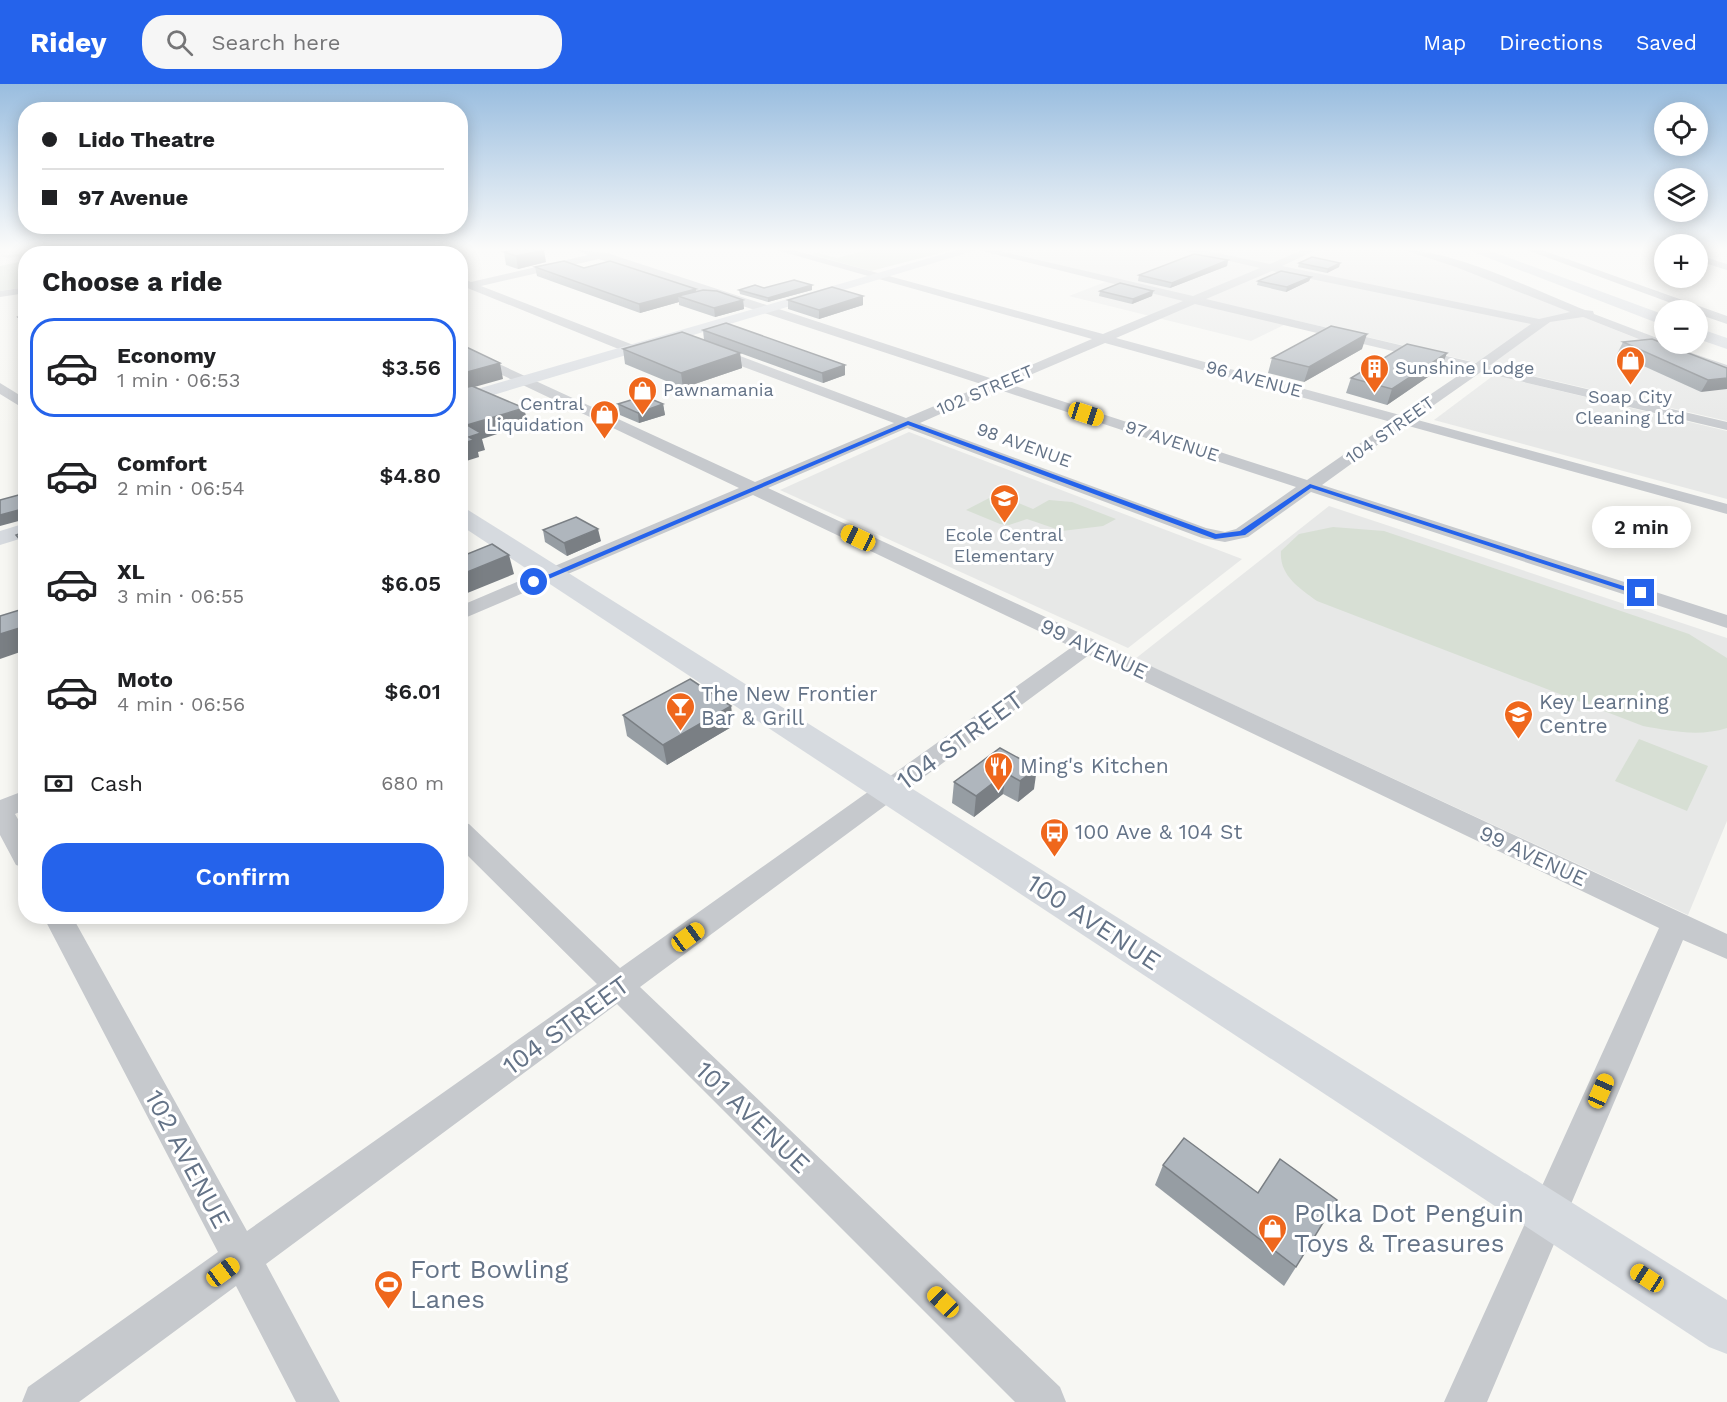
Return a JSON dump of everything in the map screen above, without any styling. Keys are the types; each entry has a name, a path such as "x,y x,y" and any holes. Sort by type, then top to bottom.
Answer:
{"highway":[{"path":"1586,313 1614,312"},
{"path":"1586,313 1654,317"},
{"path":"1708,332 1727,338"},
{"path":"1708,333 1727,344"}],"main road":[{"path":"468,398 757,312"},
{"name":"100 AVENUE","path":"468,520 1727,1329"},
{"path":"0,538 18,532"}],"street":[{"path":"533,312 631,349"},
{"name":"97 AVENUE","path":"773,312 1727,622"},
{"name":"96 AVENUE","path":"1006,312 1727,509"},
{"name":"102 STREET","path":"468,611 1168,312"},
{"path":"1243,312 1727,426"},
{"path":"1486,312 1542,323"},
{"path":"1583,312 1727,370"},
{"name":"104 STREET","path":"1225,537 1242,533 1542,323 1554,316 1586,313"},
{"path":"1708,314 1727,320"},
{"name":"98 AVENUE","path":"675,336 1202,532 1225,537"},
{"name":"99 AVENUE","path":"468,354 1727,947"},
{"path":"3,391 18,389"},
{"path":"3,391 18,401"},
{"name":"104 STREET","path":"43,1402 1088,646"},
{"path":"18,802 0,810 18,843"},
{"name":"101 AVENUE","path":"468,839 1045,1402"},
{"path":"1465,1402 1546,1213 1676,923"},
{"name":"102 AVENUE","path":"61,924 319,1402"}],"shaded area":[{"path":"1132,312 1570,312 1654,346 1654,354 1675,354 1727,375 1727,421 1294,320 1251,341"},
{"path":"1494,375 1727,431 1727,499 1434,420"},
{"name":"Ecole Central Elementary","path":"909,432 1242,559 1128,648 780,490"},
{"path":"997,494 1033,509 1049,500 1072,502 1116,519 1103,526 1062,531 1027,519 1009,525 1000,524 966,510"},
{"name":"Key Learning Centre","path":"1329,506 1727,638 1727,821 1688,915 1135,659"},
{"path":"1333,527 1384,531 1689,634 1727,658 1727,728 1696,733 1643,726 1317,601 1297,586 1287,574 1281,560 1281,551 1299,534"},
{"path":"1639,739 1708,766 1687,811 1615,781"}],"building":[{"path":"726,323 845,365 822,373 703,330"},
{"path":"1331,326 1367,334 1309,367 1272,358"},
{"path":"682,332 740,353 681,373 623,349"},
{"path":"1652,339 1654,340 1654,354 1691,354 1727,368 1727,378 1708,380 1623,342"},
{"path":"1407,344 1447,353 1392,389 1351,378"},
{"path":"468,348 500,363 468,372"},
{"path":"472,386 524,408 468,425 468,387"},
{"path":"644,396 663,404 638,413 618,404"},
{"path":"468,426 481,433 469,437 474,440 468,442"},
{"path":"18,495 18,510 0,515 0,500"},
{"path":"576,517 598,529 564,543 543,530"},
{"path":"492,544 509,555 468,572 468,554"},
{"path":"18,610 18,628 0,634 0,616"},
{"path":"690,679 731,706 663,745 623,715"},
{"path":"1000,748 1037,768 1020,781 1006,773 976,796 954,782"},
{"path":"1184,1138 1258,1193 1280,1159 1337,1200 1296,1267 1163,1165"}],"place":[{"name":"Soap City Cleaning Ltd","path":"1630,386"},
{"name":"Sunshine Lodge","path":"1374,394"},
{"name":"Pawnamania","path":"642,416"},
{"name":"Central Liquidation","path":"605,440"},
{"name":"Ecole Central Elementary","path":"1004,524"},
{"name":"The New Frontier Bar & Grill","path":"680,732"},
{"name":"Key Learning Centre","path":"1518,740"},
{"name":"Ming's Kitchen","path":"999,792"},
{"name":"100 Ave & 104 St","path":"1054,858"},
{"name":"Polka Dot Penguin Toys & Treasures","path":"1273,1254"},
{"name":"Fort Bowling Lanes","path":"389,1310"}],"route":[{"path":"534,582 908,423 1215,536 1225,537 1242,533 1310,486 1641,593"}]}
